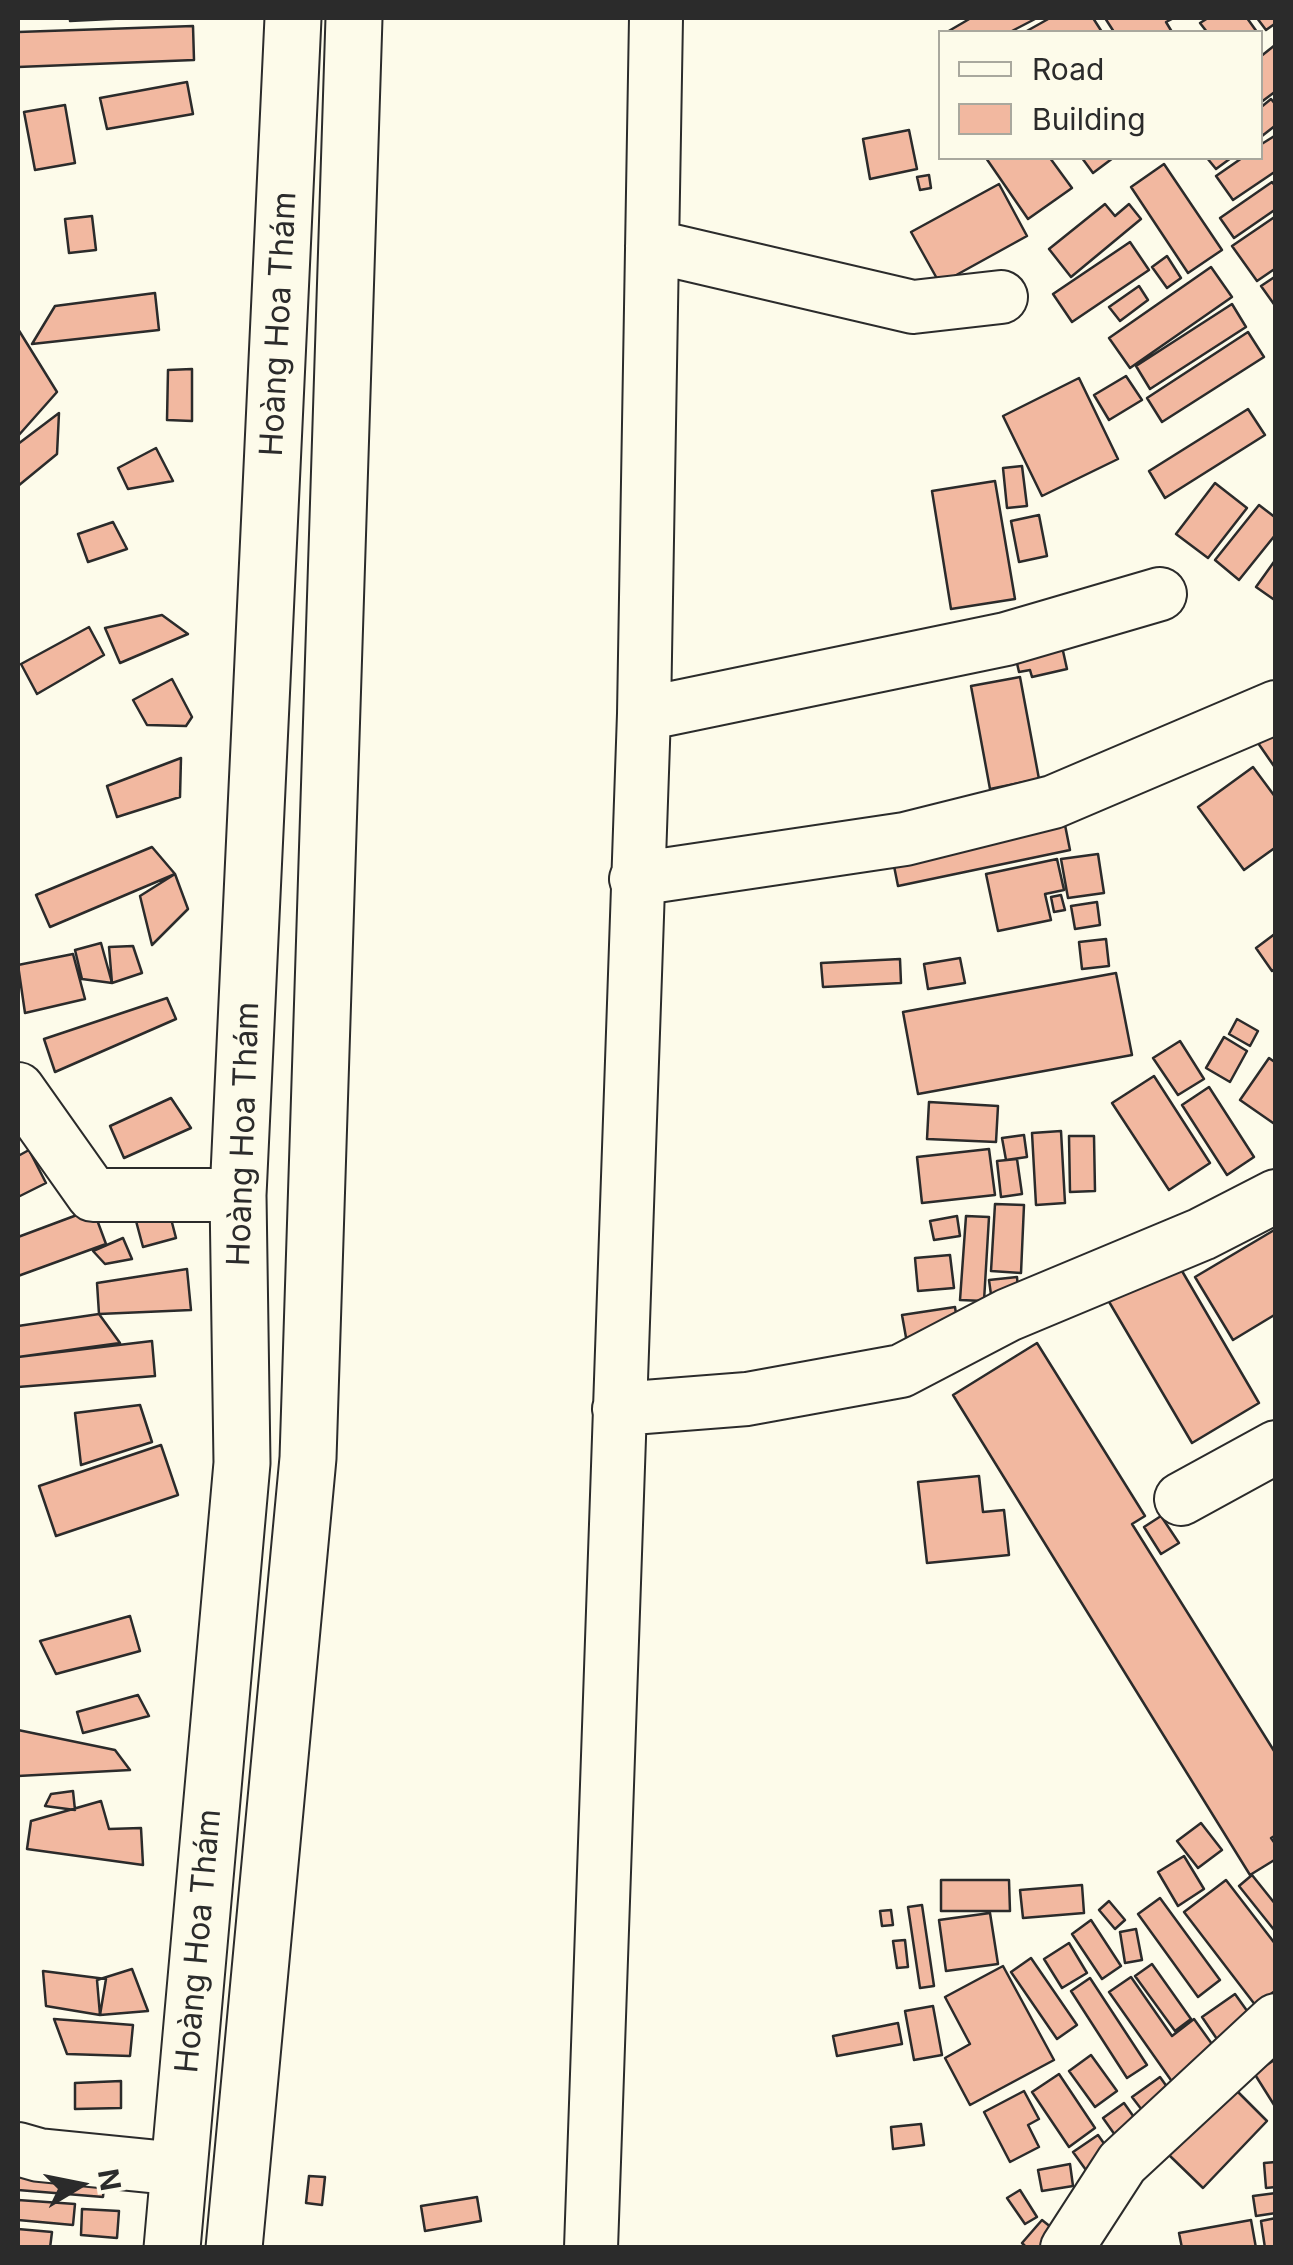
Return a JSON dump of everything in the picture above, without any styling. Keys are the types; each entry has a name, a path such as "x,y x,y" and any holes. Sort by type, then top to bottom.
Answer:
{"main road":[{"name":"Hoàng Hoa Thám","path":"172,2248 242,1463 238,1195 293,18"},
{"name":"Hoàng Hoa Thám","path":"234,2248 308,1458 354,18"}],"street":[{"path":"592,2248 644,714 656,18"},
{"path":"652,246 913,307 1001,297"},
{"path":"644,714 1006,639 1160,594"},
{"path":"636,879 906,839 1053,802 1276,707"},
{"path":"18,1088 93,1195 238,1195"},
{"path":"619,1409 746,1398 901,1371 1008,1315 1202,1234 1276,1196"},
{"path":"1180,1499 1276,1446"},
{"path":"1067,2248 1122,2164 1276,2020"},
{"path":"18,2149 40,2155 178,2168"}],"building":[{"path":"70,18 131,18 70,21"},
{"path":"971,18 1037,18 1014,30 950,30"},
{"path":"1050,18 1093,18 1101,30 1029,30"},
{"path":"1105,18 1174,18 1166,22 1171,30 1113,30"},
{"path":"1208,18 1247,18 1256,30 1205,30 1200,23"},
{"path":"1257,18 1276,18 1276,23 1266,30"},
{"path":"193,26 194,60 18,67 18,32"},
{"path":"1275,45 1276,91 1263,101 1263,55"},
{"path":"187,82 193,114 107,129 100,98"},
{"path":"1271,99 1276,105 1276,125 1263,135 1263,106"},
{"path":"65,105 75,163 35,170 24,112"},
{"path":"909,130 917,169 870,179 863,139"},
{"path":"1276,135 1276,171 1233,200 1216,176 1239,160 1263,160 1263,143"},
{"path":"987,160 1051,160 1072,188 1028,219"},
{"path":"1083,160 1110,160 1093,173"},
{"path":"1209,160 1228,160 1216,169"},
{"path":"1164,164 1222,250 1188,273 1131,187"},
{"path":"929,175 931,188 920,190 917,177"},
{"path":"1272,182 1276,187 1276,209 1234,238 1220,218"},
{"path":"999,184 1027,236 940,284 911,232"},
{"path":"1105,204 1115,216 1129,204 1141,219 1071,277 1049,249"},
{"path":"92,216 96,250 69,253 65,219"},
{"path":"1276,216 1276,268 1257,281 1232,246"},
{"path":"1130,242 1149,270 1072,322 1053,294"},
{"path":"1167,256 1181,278 1167,288 1152,267"},
{"path":"1211,267 1232,297 1130,368 1109,338"},
{"path":"1276,276 1276,307 1261,286"},
{"path":"1139,286 1148,300 1120,321 1109,307"},
{"path":"155,293 159,330 32,344 55,306"},
{"path":"1232,304 1246,327 1150,389 1136,366"},
{"path":"18,329 57,392 18,436"},
{"path":"1248,332 1264,357 1162,422 1147,398"},
{"path":"192,369 192,421 167,420 168,370"},
{"path":"1126,376 1142,400 1109,420 1094,395"},
{"path":"1079,378 1118,459 1042,496 1003,416"},
{"path":"1248,409 1265,435 1165,498 1149,471"},
{"path":"59,413 57,454 18,486 18,444"},
{"path":"156,448 173,481 128,489 118,468"},
{"path":"1022,466 1027,506 1007,508 1003,468"},
{"path":"995,481 1015,599 951,609 932,491"},
{"path":"1215,483 1247,508 1208,558 1176,534"},
{"path":"1259,505 1276,518 1276,534 1239,580 1215,560"},
{"path":"1039,515 1047,556 1019,562 1011,521"},
{"path":"113,522 127,549 88,562 78,534"},
{"path":"1276,559 1276,601 1256,587"},
{"path":"162,615 188,634 120,663 105,628"},
{"path":"89,627 104,655 37,694 21,664"},
{"path":"1061,642 1067,669 1032,677 1030,670 1019,672 1016,659"},
{"path":"1020,677 1039,779 990,789 971,686"},
{"path":"172,679 192,717 186,726 147,725 133,700"},
{"path":"1276,731 1276,769 1258,743"},
{"path":"181,758 180,797 117,817 107,786"},
{"path":"1253,767 1276,798 1276,847 1244,870 1198,807"},
{"path":"1063,815 1070,850 898,886 891,851"},
{"path":"152,847 175,874 50,927 36,895"},
{"path":"1098,854 1104,893 1068,898 1061,859"},
{"path":"1057,859 1064,890 1045,894 1051,920 998,931 986,874"},
{"path":"175,874 188,909 152,945 140,896"},
{"path":"1061,895 1065,910 1054,912 1051,897"},
{"path":"1097,902 1100,925 1075,929 1071,906"},
{"path":"1276,933 1276,968 1272,971 1256,948"},
{"path":"1106,939 1109,966 1082,969 1079,942"},
{"path":"101,943 112,983 82,979 75,950"},
{"path":"133,946 142,973 112,983 109,947"},
{"path":"73,954 85,999 25,1013 18,965"},
{"path":"960,958 965,983 928,989 924,964"},
{"path":"900,959 901,983 823,987 821,963"},
{"path":"1116,973 1132,1055 918,1094 903,1012"},
{"path":"167,998 176,1019 55,1072 44,1039"},
{"path":"1237,1019 1258,1031 1250,1046 1229,1034"},
{"path":"1224,1037 1247,1051 1230,1082 1206,1068"},
{"path":"1180,1041 1204,1079 1178,1095 1153,1058"},
{"path":"1269,1058 1276,1063 1276,1125 1240,1100"},
{"path":"1154,1076 1210,1163 1169,1190 1112,1103"},
{"path":"1209,1087 1254,1157 1227,1175 1182,1105"},
{"path":"171,1098 191,1128 124,1158 110,1126"},
{"path":"929,1102 998,1106 996,1142 927,1139"},
{"path":"1061,1131 1065,1203 1036,1205 1032,1133"},
{"path":"1024,1135 1027,1157 1006,1160 1002,1138"},
{"path":"1069,1136 1094,1136 1095,1191 1070,1192"},
{"path":"989,1149 995,1195 922,1203 917,1157"},
{"path":"29,1150 46,1183 18,1197 18,1156"},
{"path":"1017,1159 1022,1194 1001,1197 997,1161"},
{"path":"995,1204 1024,1205 1021,1273 991,1271"},
{"path":"93,1209 106,1244 18,1276 18,1237"},
{"path":"169,1211 176,1238 143,1247 136,1221"},
{"path":"957,1216 960,1236 934,1240 930,1221"},
{"path":"966,1216 989,1217 984,1301 960,1300"},
{"path":"1276,1229 1276,1314 1233,1340 1195,1277"},
{"path":"123,1238 132,1259 105,1264 93,1251"},
{"path":"950,1255 954,1288 918,1291 915,1258"},
{"path":"1175,1259 1259,1403 1192,1443 1108,1300"},
{"path":"187,1269 191,1310 99,1314 97,1283"},
{"path":"1017,1277 1019,1300 992,1302 989,1280"},
{"path":"955,1307 959,1334 907,1343 902,1315"},
{"path":"99,1314 120,1343 18,1357 18,1326"},
{"path":"152,1341 155,1376 18,1387 18,1357"},
{"path":"1037,1343 1145,1516 1132,1524 1276,1754 1276,1835 1271,1838 1276,1845 1276,1859 1250,1875 953,1395"},
{"path":"140,1405 152,1442 81,1465 75,1413"},
{"path":"161,1445 178,1495 56,1536 39,1486"},
{"path":"979,1476 983,1512 1004,1510 1009,1555 927,1563 918,1482"},
{"path":"1161,1516 1179,1543 1161,1554 1144,1527"},
{"path":"130,1616 140,1651 56,1674 40,1641"},
{"path":"138,1695 149,1716 83,1733 77,1712"},
{"path":"18,1730 115,1750 130,1770 18,1776"},
{"path":"73,1791 75,1810 45,1806 51,1794"},
{"path":"101,1801 109,1829 141,1828 143,1865 27,1849 31,1821"},
{"path":"1201,1823 1222,1850 1198,1868 1177,1841"},
{"path":"1184,1856 1204,1889 1178,1906 1158,1872"},
{"path":"1252,1875 1276,1905 1275,1931 1239,1886"},
{"path":"941,1880 1009,1880 1010,1911 941,1911"},
{"path":"1226,1880 1276,1945 1276,1990 1256,2006 1184,1912"},
{"path":"1082,1885 1084,1913 1023,1918 1020,1890"},
{"path":"1160,1898 1220,1980 1198,1997 1138,1914"},
{"path":"1109,1901 1125,1920 1115,1929 1099,1910"},
{"path":"922,1905 934,1986 920,1988 908,1907"},
{"path":"891,1910 893,1925 882,1926 880,1911"},
{"path":"990,1913 998,1964 946,1971 939,1920"},
{"path":"1091,1920 1121,1966 1102,1979 1072,1934"},
{"path":"1136,1929 1142,1960 1125,1963 1120,1932"},
{"path":"905,1940 908,1967 897,1968 893,1941"},
{"path":"1069,1943 1087,1973 1062,1988 1044,1959"},
{"path":"1031,1958 1077,2025 1057,2039 1011,1972"},
{"path":"1152,1964 1191,2019 1175,2031 1135,1976"},
{"path":"1003,1966 1054,2060 970,2105 945,2058 970,2044 945,1997"},
{"path":"132,1969 148,2011 100,2015 97,1980"},
{"path":"43,1971 106,1979 100,2015 46,2006"},
{"path":"1131,1977 1172,2036 1194,2019 1217,2051 1173,2083 1109,1992"},
{"path":"1090,1978 1147,2065 1127,2078 1071,1991"},
{"path":"1235,1994 1255,2022 1221,2045 1202,2017"},
{"path":"933,2006 942,2055 914,2060 905,2011"},
{"path":"54,2019 133,2025 130,2056 67,2054"},
{"path":"898,2023 902,2044 837,2056 833,2036"},
{"path":"1091,2055 1117,2091 1095,2107 1069,2071"},
{"path":"1276,2059 1276,2108 1254,2073"},
{"path":"1059,2074 1095,2128 1069,2147 1032,2092"},
{"path":"1160,2077 1175,2098 1148,2118 1132,2097"},
{"path":"121,2081 121,2108 75,2109 75,2083"},
{"path":"1234,2088 1267,2121 1203,2188 1169,2155"},
{"path":"1024,2091 1039,2119 1028,2125 1039,2147 1010,2162 984,2112"},
{"path":"1124,2103 1136,2120 1115,2135 1103,2118"},
{"path":"921,2124 924,2145 893,2149 891,2127"},
{"path":"1098,2135 1115,2159 1091,2177 1073,2152"},
{"path":"1276,2162 1276,2187 1266,2188 1264,2163"},
{"path":"1070,2164 1073,2186 1042,2191 1038,2170"},
{"path":"18,2169 105,2176 103,2197 18,2190"},
{"path":"309,2176 325,2177 322,2205 306,2203"},
{"path":"1020,2190 1037,2217 1025,2224 1007,2198"},
{"path":"1276,2193 1276,2213 1256,2216 1253,2196"},
{"path":"477,2197 481,2221 425,2231 421,2206"},
{"path":"18,2200 75,2204 73,2225 18,2220"},
{"path":"82,2209 119,2211 117,2238 81,2235"},
{"path":"1276,2218 1276,2248 1265,2248 1261,2221"},
{"path":"1042,2220 1057,2232 1043,2248 1027,2248 1022,2243"},
{"path":"1251,2220 1256,2248 1182,2248 1179,2233"},
{"path":"18,2229 52,2232 50,2248 18,2248"}]}
